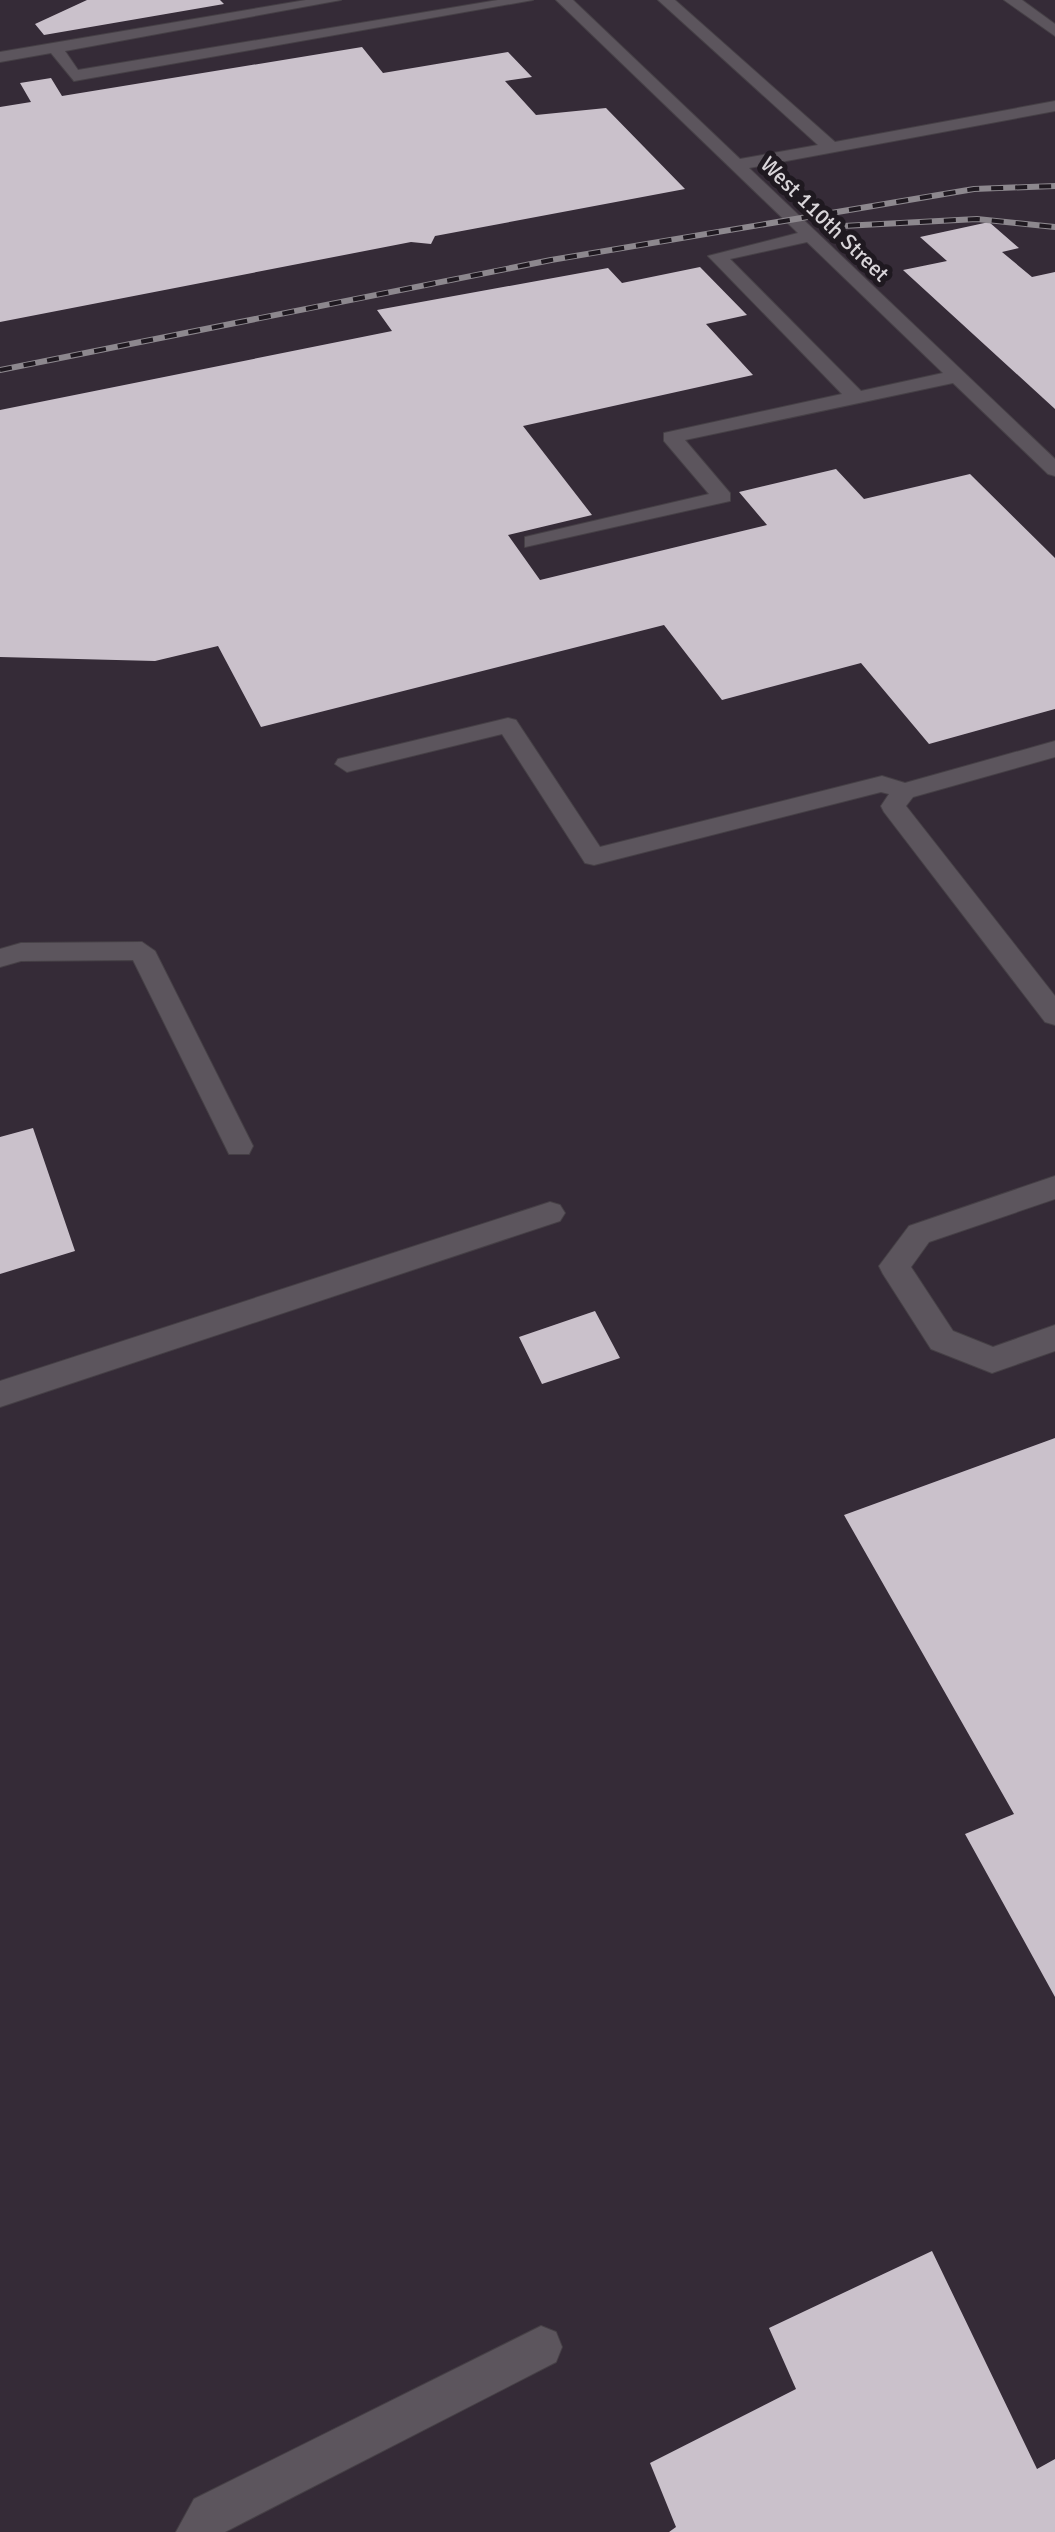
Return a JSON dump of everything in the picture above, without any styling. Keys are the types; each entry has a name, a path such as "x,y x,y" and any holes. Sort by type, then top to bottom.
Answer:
{"street":[{"path":"0,57 334,0"},
{"path":"54,45 74,76 525,0"},
{"name":"West 110th Street","path":"564,0 1055,470"},
{"path":"666,0 832,148"},
{"path":"1012,0 1055,31"},
{"path":"736,166 1055,106"},
{"path":"810,236 717,256 857,398"},
{"path":"533,542 723,498 670,438 956,376"},
{"path":"347,764 508,724 594,857 882,784 904,791 1055,749"},
{"path":"904,791 893,806 1055,1014"},
{"path":"0,958 21,952 142,950 240,1146"},
{"path":"1055,1187 920,1234 894,1266 942,1340 992,1360 1055,1338"},
{"path":"0,1394 550,1213"},
{"path":"198,2532 210,2514 541,2347"}],"shaded area":[{"path":"0,0 1055,0 1055,2532 0,2532"}],"building":[{"path":"87,0 220,0 224,4 44,35 35,24"},
{"path":"362,47 383,73 508,52 532,77 505,81 536,115 606,108 685,189 435,236 431,244 411,242 0,322 0,107 31,102 20,83 51,78 62,96"},
{"path":"989,222 1019,248 1002,252 1032,277 1055,272 1055,409 903,270 947,261 920,237"},
{"path":"700,267 747,315 706,324 753,375 523,426 592,515 508,535 540,580 767,525 739,492 836,469 864,499 970,474 1055,558 1055,709 929,744 861,663 722,700 664,625 261,727 218,646 155,661 0,657 0,410 392,331 377,310 608,268 622,283"},
{"path":"33,1128 75,1251 0,1274 0,1137"},
{"path":"595,1311 620,1358 542,1384 519,1337"},
{"path":"1055,1438 1055,1997 965,1834 1014,1814 844,1515"},
{"path":"932,2251 1037,2469 1055,2459 1055,2532 669,2532 676,2527 650,2463 796,2389 769,2328"}],"railway":[{"path":"0,370 551,260 974,189 1055,186"},
{"path":"824,227 977,219 1055,227"}]}
